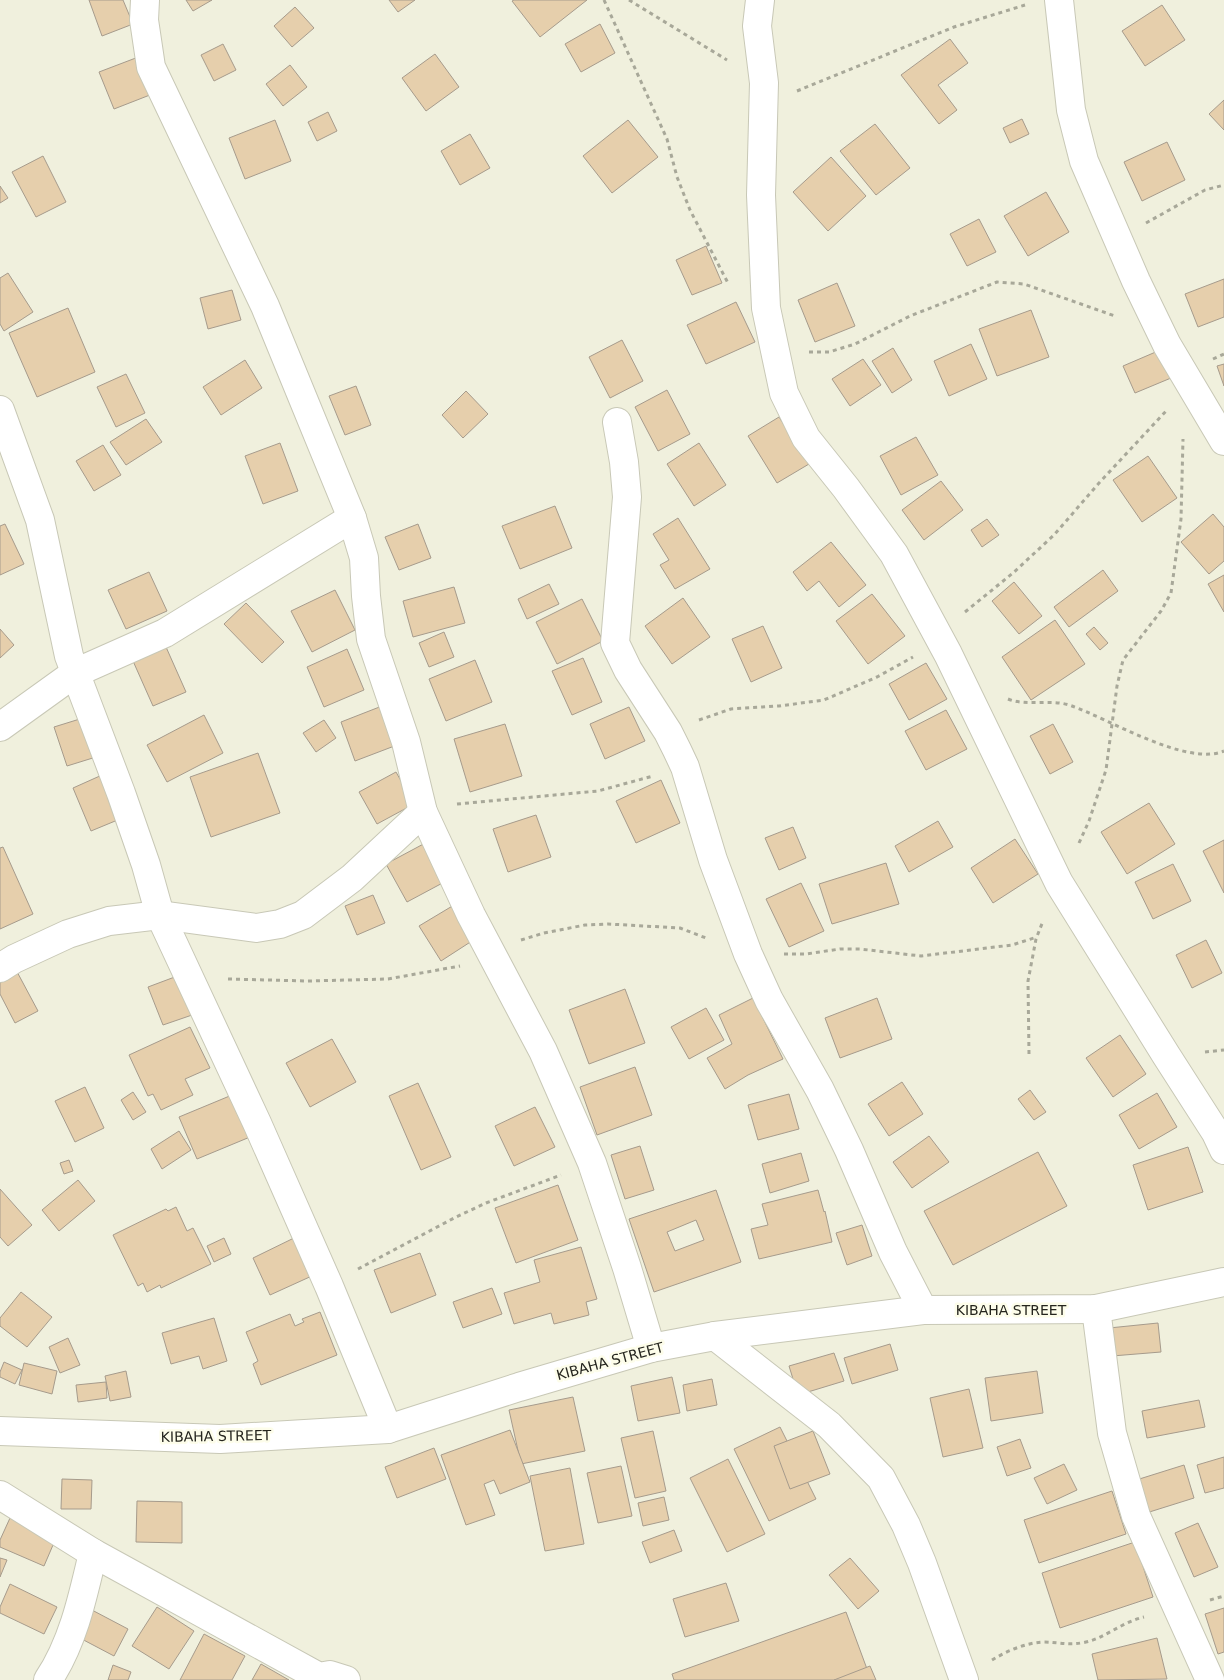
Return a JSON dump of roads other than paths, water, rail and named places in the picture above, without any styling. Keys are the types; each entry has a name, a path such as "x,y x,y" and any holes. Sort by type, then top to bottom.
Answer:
{"street":[{"path":"145,0 144,20 151,68 265,306 352,518 364,558 371,639 406,742 422,809 471,915 543,1051 592,1164 627,1268 651,1348"},
{"path":"760,0 757,26 764,89 762,196 766,308 784,393 806,438 846,488 894,554 939,637 1059,883 1216,1133 1224,1150"},
{"path":"1046,1 1084,161 1103,208 1167,345 1224,441"},
{"path":"0,410 40,520 68,656 124,802 146,865 160,915 257,1123 329,1286 388,1429"},
{"path":"617,422 624,462 627,497 615,643 628,670 668,732 685,768 714,860 748,954 769,1000 820,1090 849,1150 893,1252 923,1310"},
{"path":"0,727 75,673 165,634 352,518"},
{"path":"0,968 14,959 68,934 109,921 160,915 256,928 280,924 303,915 352,878 422,809"},
{"name":"KIBAHA STREET","path":"0,1431 220,1439 388,1429 519,1387 651,1348 715,1336 923,1310 1096,1309 1224,1282"},
{"path":"1096,1309 1112,1433 1136,1516 1210,1680"},
{"path":"715,1336 829,1425 881,1478 906,1525 922,1562 963,1677"},
{"path":"0,1495 93,1554 319,1677 335,1678"},
{"path":"48,1680 69,1638 82,1600 93,1554"}]}
